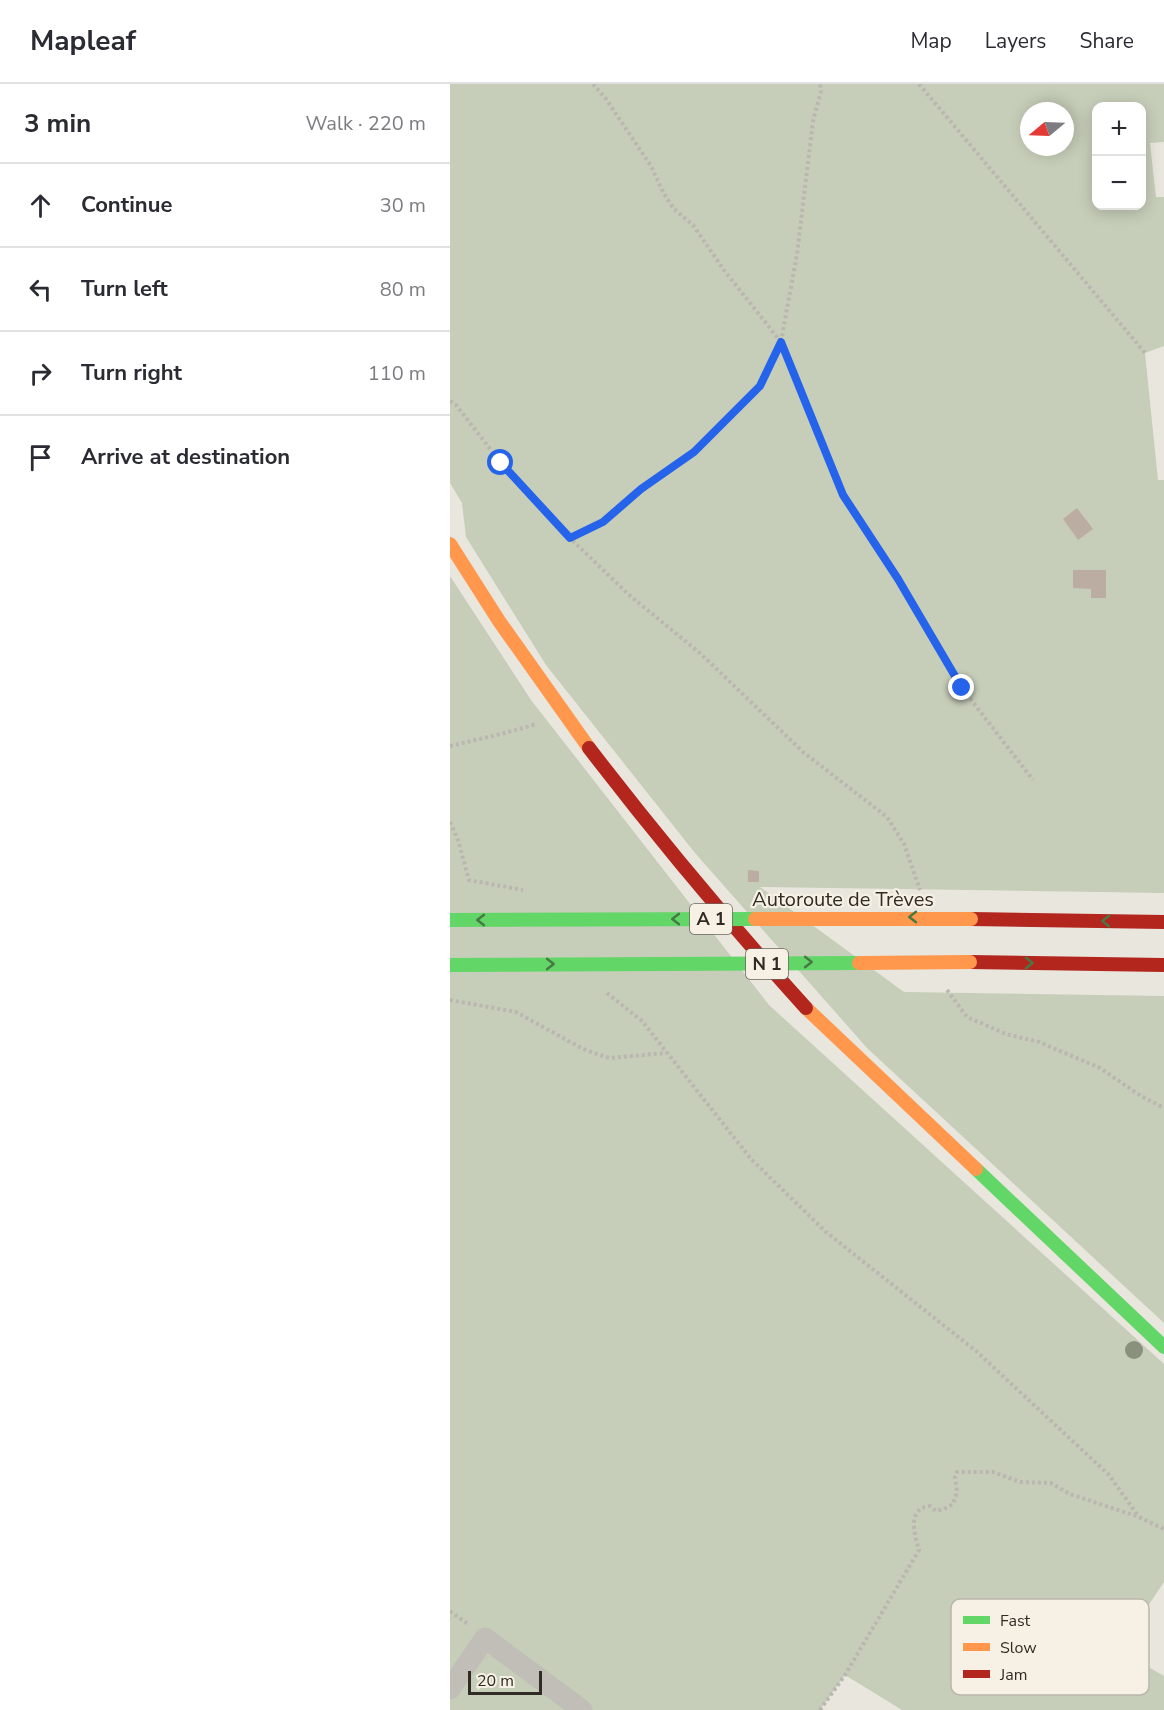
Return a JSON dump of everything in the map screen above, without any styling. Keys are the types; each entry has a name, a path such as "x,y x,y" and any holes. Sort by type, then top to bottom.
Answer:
{"main road":[{"name":"N 1","path":"450,544 499,621 565,716 654,833 737,931 809,1011 1164,1347"},
{"name":"Autoroute de Trèves","path":"450,920 971,919 1164,922"},
{"name":"A 1","path":"450,965 970,962 1164,965"}],"street":[{"path":"450,1689 485,1638 582,1710"}],"path":[{"path":"593,84 606,99 651,166 674,209 693,225 724,270 781,342 843,495 898,579 962,688 1033,780"},
{"path":"570,538 603,522 641,489 694,452 760,386 781,342 798,254 813,121 821,91 820,84"},
{"path":"919,84 1145,353"},
{"path":"450,401 456,405 501,463 570,538 628,594 701,654 803,752 887,817 904,844 919,888"},
{"path":"450,746 565,716"},
{"path":"450,822 458,840 469,880"},
{"path":"604,990 642,1021 751,1159 826,1232 976,1351 1109,1475 1139,1517"},
{"path":"450,1000 516,1012 583,1049 609,1058 667,1053"},
{"path":"1006,1034 1039,1042 1100,1068 1141,1096 1164,1108"},
{"path":"820,1710 845,1675 919,1550 912,1525 918,1512 924,1506 930,1506 936,1511 953,1504 957,1492 957,1472 961,1470 973,1473 993,1472 1020,1482 1051,1483 1070,1494 1139,1517 1164,1529"}],"green space":[{"path":"450,84 1164,84 1164,142 1150,143 1156,197 1164,197 1164,346 1145,353 1158,480 1164,480 1164,893 760,887 904,992 1164,996 1164,1323 867,1048 695,853 546,665 466,537 462,503 450,483"},
{"path":"450,576 531,700 769,1005 1164,1364 1164,1582 1149,1604 1149,1599 951,1599 951,1695 1149,1695 1149,1665 1164,1676 1164,1710 902,1710 845,1675 820,1710 450,1710"}],"building":[{"path":"1077,508 1093,529 1078,540 1063,519"},
{"path":"1073,570 1106,570 1106,598 1091,598 1091,589 1073,588"},
{"path":"748,870 759,871 759,882 748,882"}],"traffic: fast":[{"path":"450,920 755,919"},
{"path":"450,965 859,963"},
{"path":"976,1169 1164,1347"}],"traffic: slow":[{"path":"450,544 499,621 589,748"},
{"path":"755,919 971,919"},
{"path":"859,963 970,962"},
{"path":"806,1008 976,1169"}],"traffic: jam":[{"path":"589,748 695,880 806,1008"},
{"path":"971,919 1164,922"},
{"path":"970,962 1164,965"}],"route":[{"path":"501,463 570,538 603,522 641,489 694,452 760,386 781,342 843,495 898,579 962,688"}]}
